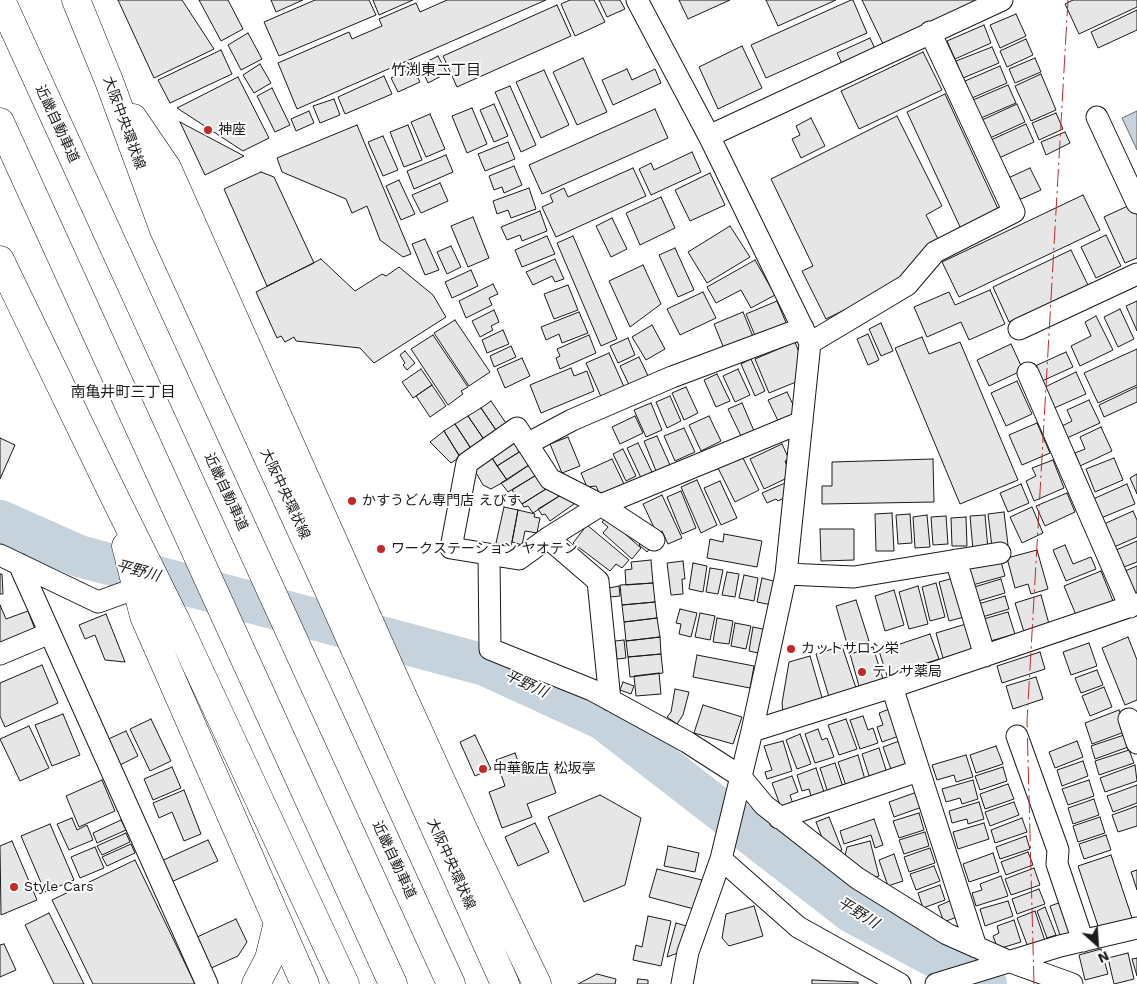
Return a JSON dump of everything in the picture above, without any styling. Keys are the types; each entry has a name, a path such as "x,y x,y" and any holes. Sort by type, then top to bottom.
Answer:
{"main road":[{"name":"近畿自動車道","path":"1,0 451,984"},
{"name":"大阪中央環状線","path":"76,0 164,230 325,582 505,984"},
{"path":"108,81 167,168 396,682 469,842 537,984"},
{"path":"0,122 394,984"},
{"path":"0,260 112,494 177,623 345,984"},
{"path":"112,494 144,616 306,984"},
{"path":"256,984 269,959 278,922"},
{"path":"514,984 510,975 521,949"}],"street":[{"path":"637,0 709,136 806,336 802,422 786,574 752,731 720,859 688,952 682,984"},
{"path":"709,136 1002,0"},
{"path":"527,444 572,420 672,377 806,336 907,285 935,252 1014,212 930,32"},
{"path":"1097,117 1137,203"},
{"path":"1019,329 1137,274"},
{"path":"752,731 892,688 1134,605 1028,373"},
{"path":"654,540 602,505 550,479 517,428 466,462 451,548 520,558 548,538 602,505 802,422"},
{"path":"548,538 598,581 610,700"},
{"path":"786,574 854,577 1000,553"},
{"path":"0,555 98,602 137,588"},
{"path":"489,555 490,649 592,690 687,742 740,776 764,805 857,878 947,934 976,947 1003,964 1072,984"},
{"path":"956,560 985,656"},
{"path":"19,564 207,984"},
{"path":"0,654 50,633"},
{"path":"892,688 976,947"},
{"path":"1129,719 1137,744"},
{"path":"1017,736 1058,850 1057,864 1083,941"},
{"path":"779,818 918,771"},
{"path":"720,859 798,928 900,984"},
{"path":"936,984 1060,946 1137,928"}],"shaded area":[{"path":"1137,111 1137,150 1122,118"}],"building":[{"path":"118,0 182,0 214,49 154,78"},
{"path":"199,0 228,0 243,29 221,41"},
{"path":"271,0 303,0 276,12"},
{"path":"315,0 369,0 376,15 279,56 264,22"},
{"path":"373,0 413,0 379,15"},
{"path":"447,0 546,0 297,109 278,63 349,32 352,39 382,26 379,19 416,3 420,12"},
{"path":"570,0 594,0 605,22 575,36 561,4"},
{"path":"599,0 620,0 625,9 607,17"},
{"path":"679,0 730,0 688,19"},
{"path":"766,0 836,0 778,26"},
{"path":"853,0 867,33 766,78 751,45"},
{"path":"862,0 980,0 884,46"},
{"path":"1073,0 1137,0 1137,7 1079,34 1065,4"},
{"path":"557,5 571,36 457,87 443,56"},
{"path":"1137,10 1137,30 1098,48 1091,32"},
{"path":"1016,14 1026,36 1000,48 990,25"},
{"path":"984,25 991,43 955,59 947,41"},
{"path":"248,33 262,59 241,70 228,45"},
{"path":"870,38 876,51 843,66 837,53"},
{"path":"1026,39 1033,55 1007,67 1000,51"},
{"path":"742,46 762,88 718,109 699,67"},
{"path":"992,47 999,63 963,78 956,61"},
{"path":"221,50 232,74 170,103 158,80"},
{"path":"923,52 942,90 859,129 841,91"},
{"path":"438,56 447,73 428,83 420,65"},
{"path":"583,58 607,112 577,125 553,72"},
{"path":"1035,58 1041,72 1015,83 1009,69"},
{"path":"260,64 271,83 254,93 243,75"},
{"path":"1000,66 1007,83 972,98 965,81"},
{"path":"413,68 420,82 398,92 391,78"},
{"path":"627,69 632,80 655,69 661,83 613,105 602,80"},
{"path":"544,70 569,125 541,138 516,82"},
{"path":"1041,74 1056,110 1031,121 1015,86"},
{"path":"384,76 392,94 345,114 338,97"},
{"path":"238,77 269,138 243,151 177,108"},
{"path":"1008,85 1016,103 981,118 973,100"},
{"path":"510,86 536,145 521,152 495,92"},
{"path":"272,88 290,125 275,132 257,96"},
{"path":"945,94 999,211 961,229 907,112"},
{"path":"334,99 340,115 320,123 313,106"},
{"path":"494,104 508,136 494,142 480,110"},
{"path":"1017,104 1025,122 990,138 982,120"},
{"path":"472,108 487,144 467,153 452,116"},
{"path":"655,109 668,138 542,194 529,165"},
{"path":"309,111 314,123 296,131 291,119"},
{"path":"1056,113 1063,129 1039,140 1032,123"},
{"path":"430,114 445,149 426,157 411,122"},
{"path":"897,116 942,206 926,215 939,241 901,282 826,319 802,271 813,266 771,179"},
{"path":"811,118 825,146 801,158 792,139 800,135 796,126"},
{"path":"180,122 244,156 205,175"},
{"path":"1026,124 1034,142 999,158 991,140"},
{"path":"357,125 411,254 403,257 380,240 367,206 352,213 346,199 282,172 277,158"},
{"path":"408,125 422,160 404,167 390,132"},
{"path":"1065,132 1070,143 1046,155 1041,142"},
{"path":"383,136 398,170 383,176 368,142"},
{"path":"508,142 515,159 485,171 478,154"},
{"path":"692,152 701,172 651,195 639,169 651,163 654,170"},
{"path":"446,155 453,172 414,189 407,171"},
{"path":"514,166 522,185 504,193 502,187 494,190 489,176"},
{"path":"633,168 646,196 556,237 542,207 553,202 550,195 564,188 568,197"},
{"path":"1030,168 1041,190 1021,199 1014,196 1006,179"},
{"path":"261,172 274,177 314,263 267,286 224,189"},
{"path":"710,173 725,205 690,221 675,190"},
{"path":"399,180 415,214 401,220 386,186"},
{"path":"440,183 448,201 421,213 412,195"},
{"path":"529,188 536,209 511,218 508,210 497,214 493,201"},
{"path":"1083,195 1100,230 959,297 942,262"},
{"path":"661,197 675,228 640,245 626,213"},
{"path":"1132,204 1137,215 1137,258 1125,263 1104,217"},
{"path":"540,211 547,231 522,241 520,235 507,240 501,227"},
{"path":"473,217 489,258 468,267 451,226"},
{"path":"612,218 627,249 611,257 596,226"},
{"path":"730,226 750,257 707,283 688,252"},
{"path":"1106,235 1121,266 1096,278 1081,247"},
{"path":"547,236 555,254 522,267 515,250"},
{"path":"573,236 617,339 601,346 557,243"},
{"path":"425,239 439,270 425,275 412,244"},
{"path":"451,246 461,267 447,274 437,252"},
{"path":"675,248 694,290 678,297 659,255"},
{"path":"1071,250 1088,285 1009,322 993,287"},
{"path":"321,259 355,291 382,274 386,276 399,267 433,295 446,317 374,363 360,348 296,341 294,337 285,342 281,336 277,338 256,292"},
{"path":"555,259 564,279 555,282 552,276 533,285 526,272"},
{"path":"755,260 775,295 751,308 741,290 716,303 707,287"},
{"path":"643,265 661,304 630,327 609,281"},
{"path":"471,270 478,286 452,298 445,282"},
{"path":"493,284 498,294 489,298 492,305 466,318 459,301"},
{"path":"568,285 578,310 554,319 544,294"},
{"path":"990,290 1005,324 969,340 961,322 927,337 914,307 949,292 955,305"},
{"path":"703,292 716,318 680,335 667,309"},
{"path":"777,301 787,325 756,338 746,314"},
{"path":"1137,301 1137,331 1126,306"},
{"path":"1120,309 1134,339 1118,347 1104,317"},
{"path":"494,310 499,322 491,326 493,330 480,337 472,321"},
{"path":"579,312 588,333 562,343 559,334 546,340 541,327"},
{"path":"743,312 754,339 725,351 714,324"},
{"path":"1096,316 1113,350 1080,366 1071,346 1091,336 1085,322"},
{"path":"455,320 490,372 469,386 434,333"},
{"path":"881,323 893,351 881,356 869,329"},
{"path":"652,325 665,349 646,360 632,337"},
{"path":"503,330 509,344 487,353 482,340"},
{"path":"868,334 879,360 868,365 857,339"},
{"path":"433,335 468,387 461,391 463,394 448,405 411,349"},
{"path":"589,335 596,353 560,369 556,358 560,356 557,349"},
{"path":"922,337 929,354 960,342 1018,480 960,504 895,348"},
{"path":"628,338 635,355 618,363 610,346"},
{"path":"795,342 800,355 796,382 769,393 755,359"},
{"path":"1011,344 1023,370 989,386 977,360"},
{"path":"511,346 516,357 494,367 490,356"},
{"path":"1137,349 1137,385 1098,403 1084,373"},
{"path":"405,351 415,363 407,370 403,365 405,363 400,355"},
{"path":"1066,352 1073,367 1042,381 1035,366"},
{"path":"609,353 625,389 602,399 586,363"},
{"path":"639,357 650,380 631,389 620,366"},
{"path":"522,358 530,376 505,388 497,369"},
{"path":"751,359 765,391 755,396 741,364"},
{"path":"571,368 574,376 587,371 594,391 541,413 530,385"},
{"path":"421,369 432,385 413,398 402,382"},
{"path":"738,369 750,395 735,402 723,376"},
{"path":"1076,372 1086,394 1052,409 1043,388"},
{"path":"717,374 730,401 716,407 704,380"},
{"path":"1017,381 1032,414 1006,426 991,393"},
{"path":"432,385 446,406 430,417 416,396"},
{"path":"686,387 698,413 684,420 672,393"},
{"path":"1137,387 1137,402 1104,417 1099,405"},
{"path":"787,392 798,415 779,423 768,400"},
{"path":"670,396 681,421 667,428 656,402"},
{"path":"1089,400 1100,423 1067,438 1062,426 1072,421 1067,410"},
{"path":"491,401 508,426 498,433 481,408"},
{"path":"651,403 662,430 646,437 634,410"},
{"path":"742,403 754,431 741,436 728,409"},
{"path":"481,408 498,433 485,441 468,416"},
{"path":"468,416 485,441 472,450 455,424"},
{"path":"635,416 643,433 620,444 612,427"},
{"path":"709,416 721,441 701,451 689,425"},
{"path":"1037,423 1050,453 1022,465 1009,435"},
{"path":"455,424 472,450 460,457 444,431"},
{"path":"1101,427 1112,451 1080,466 1075,453 1085,449 1080,437"},
{"path":"684,428 695,452 675,461 664,436"},
{"path":"444,431 460,457 451,463 430,442"},
{"path":"657,436 670,465 656,471 644,441"},
{"path":"568,437 580,466 562,473 550,444"},
{"path":"0,438 15,445 0,479"},
{"path":"516,442 524,449 497,466 492,458"},
{"path":"638,443 652,472 641,478 627,448"},
{"path":"782,444 789,459 785,461 788,469 785,479 764,489 750,459"},
{"path":"524,449 532,463 507,480 497,466"},
{"path":"623,449 636,476 626,481 613,454"},
{"path":"742,456 759,490 735,502 718,468"},
{"path":"492,458 507,480 491,489 483,485 474,469"},
{"path":"1114,458 1123,480 1095,492 1086,469"},
{"path":"612,459 624,484 600,495 596,486 587,487 581,473"},
{"path":"933,459 934,502 822,504 822,486 832,486 832,462"},
{"path":"1053,460 1064,488 1034,501 1026,481 1036,476 1032,468"},
{"path":"532,463 538,474 508,492 501,483"},
{"path":"538,474 546,489 522,504 512,490"},
{"path":"1137,474 1137,494 1130,478"},
{"path":"697,480 717,525 701,533 681,487"},
{"path":"720,481 737,518 721,525 704,488"},
{"path":"785,483 784,498 767,503 762,493"},
{"path":"1021,484 1029,503 1008,512 1000,493"},
{"path":"1127,484 1135,504 1101,518 1093,499"},
{"path":"546,489 561,495 533,513 528,506 524,507 522,504"},
{"path":"681,491 696,528 682,534 667,497"},
{"path":"1067,493 1075,512 1045,526 1036,506"},
{"path":"561,495 568,497 574,504 550,521 538,509"},
{"path":"662,495 682,538 668,544 662,531 657,534 643,504"},
{"path":"504,507 518,510 511,547 496,543"},
{"path":"1032,507 1043,533 1022,543 1010,517"},
{"path":"518,510 535,514 534,517 540,518 537,533 525,531 522,545 512,542"},
{"path":"1133,511 1137,520 1137,537 1114,547 1104,524"},
{"path":"1004,512 1008,545 992,547 988,514"},
{"path":"892,513 894,551 876,551 875,514"},
{"path":"910,514 912,543 898,544 896,515"},
{"path":"927,515 930,547 915,548 913,517"},
{"path":"985,515 988,549 973,550 970,516"},
{"path":"946,516 948,544 933,545 931,517"},
{"path":"606,517 641,548 632,559 603,533 608,527 602,522"},
{"path":"966,517 967,546 952,546 951,518"},
{"path":"587,525 629,560 622,568 616,564 610,571 573,543"},
{"path":"820,529 854,529 854,560 821,561"},
{"path":"724,534 762,541 757,567 707,558 710,539 723,542"},
{"path":"645,538 653,545 647,552 639,545"},
{"path":"1137,541 1137,562 1124,567 1116,550"},
{"path":"1065,545 1073,564 1091,557 1096,569 1066,581 1053,550"},
{"path":"1037,550 1048,589 1031,594 1028,584 1015,588 1007,558"},
{"path":"1000,558 1005,576 969,586 964,569"},
{"path":"651,560 653,583 626,585 625,570 632,569 631,562"},
{"path":"683,561 685,579 682,579 683,594 671,595 667,563"},
{"path":"693,563 707,566 703,592 689,589"},
{"path":"1137,566 1137,593 1135,594 1125,571"},
{"path":"710,568 723,570 718,594 706,592"},
{"path":"1101,571 1113,601 1076,615 1064,586"},
{"path":"727,572 739,574 735,597 722,595"},
{"path":"0,574 2,574 3,594 0,594"},
{"path":"744,575 758,578 754,601 739,598"},
{"path":"957,577 968,616 949,621 939,582"},
{"path":"762,578 777,582 772,605 757,602"},
{"path":"1001,579 1005,593 975,602 971,588"},
{"path":"653,583 655,602 622,605 620,585"},
{"path":"936,583 945,617 930,621 922,587"},
{"path":"619,586 620,596 610,597 609,588"},
{"path":"918,586 928,624 909,629 899,592"},
{"path":"894,590 904,625 885,631 875,596"},
{"path":"1041,595 1049,624 1024,632 1015,603"},
{"path":"1005,596 1009,609 979,618 975,605"},
{"path":"856,600 869,641 848,647 836,606"},
{"path":"655,602 657,618 624,622 622,605"},
{"path":"0,605 6,619 28,611 36,632 0,644"},
{"path":"680,609 697,613 691,637 679,634 681,624 676,623"},
{"path":"1008,612 1015,634 987,642 980,620"},
{"path":"700,613 715,616 710,640 695,637"},
{"path":"106,614 125,662 105,660 95,635 85,639 79,625"},
{"path":"657,618 660,637 626,641 624,622"},
{"path":"717,618 733,621 729,644 713,642"},
{"path":"735,623 751,626 746,649 731,646"},
{"path":"966,624 973,649 943,658 936,633"},
{"path":"753,627 767,630 763,654 749,651"},
{"path":"930,634 939,659 887,676 879,651"},
{"path":"660,637 661,654 628,657 626,641"},
{"path":"1128,637 1137,660 1137,700 1125,705 1102,648"},
{"path":"624,640 626,658 617,659 615,641"},
{"path":"1089,643 1097,666 1071,675 1063,652"},
{"path":"842,646 856,688 829,697 816,654"},
{"path":"873,647 883,679 859,686 850,654"},
{"path":"1040,652 1045,669 1002,683 997,666"},
{"path":"661,654 663,673 630,677 628,657"},
{"path":"697,655 754,666 750,688 693,677"},
{"path":"810,656 823,701 783,713 782,703 789,662"},
{"path":"42,665 58,703 5,727 0,716 0,683"},
{"path":"1097,670 1103,685 1081,693 1075,678"},
{"path":"659,673 661,694 636,696 634,676"},
{"path":"1036,677 1043,699 1013,709 1006,686"},
{"path":"623,682 634,686 631,694 620,690"},
{"path":"1104,687 1112,707 1090,716 1082,696"},
{"path":"675,689 689,692 683,715 677,724 667,717 671,712"},
{"path":"703,705 742,717 733,744 694,733"},
{"path":"892,708 902,735 882,742 877,727 883,725 879,713"},
{"path":"1119,710 1127,731 1092,744 1085,723"},
{"path":"63,714 80,755 52,766 35,725"},
{"path":"863,716 868,730 873,728 878,743 860,749 850,720"},
{"path":"151,719 171,761 150,771 130,729"},
{"path":"846,719 857,749 839,755 828,725"},
{"path":"29,726 49,768 20,781 0,739"},
{"path":"818,729 822,740 827,738 834,757 815,763 805,734"},
{"path":"126,731 138,756 116,767 104,741"},
{"path":"800,734 811,764 797,769 786,740"},
{"path":"1127,734 1131,746 1095,759 1091,746"},
{"path":"475,735 491,769 475,776 460,742"},
{"path":"902,740 911,766 892,772 883,747"},
{"path":"783,741 792,771 767,779 765,772 772,770 764,746"},
{"path":"1077,741 1083,757 1055,768 1049,752"},
{"path":"996,746 1003,764 976,773 970,755"},
{"path":"879,748 888,776 871,782 862,754"},
{"path":"1129,750 1134,763 1099,775 1095,761"},
{"path":"515,753 521,769 548,770 556,793 527,804 532,817 502,828 489,792 505,786 496,760"},
{"path":"858,755 866,783 847,789 838,762"},
{"path":"966,755 973,777 956,782 954,775 937,780 932,765"},
{"path":"1083,761 1088,776 1062,786 1057,770"},
{"path":"835,763 844,790 829,796 820,768"},
{"path":"1135,765 1137,781 1105,792 1100,778"},
{"path":"172,767 181,788 153,800 144,779"},
{"path":"1003,767 1007,781 980,790 975,776"},
{"path":"816,768 826,798 813,803 809,789 802,791 797,775"},
{"path":"792,776 798,792 790,795 793,804 781,808 772,783"},
{"path":"102,780 115,811 79,827 66,796"},
{"path":"973,780 978,799 962,804 960,798 946,802 942,789"},
{"path":"1089,780 1094,796 1068,805 1062,789"},
{"path":"1008,784 1014,799 985,809 980,794"},
{"path":"1137,785 1137,803 1113,812 1107,796"},
{"path":"184,790 201,834 184,841 172,812 159,818 153,803"},
{"path":"917,792 922,807 894,817 889,802"},
{"path":"600,795 641,818 625,885 584,902 548,817"},
{"path":"1094,799 1099,815 1073,824 1068,808"},
{"path":"979,802 984,819 968,824 967,819 952,823 949,811"},
{"path":"1014,802 1019,815 990,826 985,812"},
{"path":"1137,806 1137,826 1118,832 1112,815"},
{"path":"919,813 924,830 899,838 893,821"},
{"path":"829,817 842,850 835,853 826,848 816,822"},
{"path":"1100,817 1105,833 1078,842 1073,826"},
{"path":"72,818 77,830 87,825 93,840 69,850 57,824"},
{"path":"1022,818 1027,832 995,843 991,830"},
{"path":"874,819 883,845 875,848 871,835 844,844 840,831"},
{"path":"121,820 126,830 97,843 93,833"},
{"path":"535,823 549,852 518,866 505,837"},
{"path":"984,823 989,839 958,849 953,832"},
{"path":"50,824 74,880 45,892 21,836"},
{"path":"925,832 929,846 904,854 899,840"},
{"path":"126,833 130,842 102,855 97,846"},
{"path":"1106,835 1111,850 1084,859 1079,844"},
{"path":"1026,836 1030,849 1000,859 996,847"},
{"path":"208,840 218,861 169,883 159,862"},
{"path":"12,841 37,900 1,915 0,846"},
{"path":"870,841 879,876 873,878 845,856 847,847"},
{"path":"131,844 135,853 107,866 102,857"},
{"path":"668,846 699,853 695,872 664,866"},
{"path":"95,847 104,868 80,878 71,857"},
{"path":"930,848 935,863 909,872 904,857"},
{"path":"1028,852 1033,865 1006,875 1001,862"},
{"path":"993,853 999,872 969,882 963,864"},
{"path":"894,854 903,881 888,886 879,860"},
{"path":"1111,855 1133,921 1100,932 1078,866"},
{"path":"135,860 195,984 93,984 52,900"},
{"path":"934,866 940,881 916,890 910,874"},
{"path":"1034,868 1040,885 1011,895 1005,879"},
{"path":"657,869 702,880 694,909 649,897"},
{"path":"1137,870 1137,890 1131,872"},
{"path":"1001,876 1008,896 976,906 972,893 982,890 980,884"},
{"path":"940,885 945,900 923,908 918,893"},
{"path":"1039,889 1045,904 1017,914 1012,899"},
{"path":"952,900 959,916 944,922 938,906"},
{"path":"1008,901 1013,916 985,926 980,909"},
{"path":"1064,901 1075,934 1061,938 1050,906"},
{"path":"754,906 763,936 729,946 722,938 726,914"},
{"path":"1045,907 1056,935 1047,938 1037,911"},
{"path":"1035,911 1045,941 1028,947 1017,918"},
{"path":"49,913 84,984 54,984 25,925"},
{"path":"648,916 671,921 661,966 633,960 636,945 642,947"},
{"path":"236,919 247,942 238,956 209,969 195,938"},
{"path":"1014,920 1021,942 998,949 993,936 999,933 997,926"},
{"path":"676,923 690,927 683,951 667,957"},
{"path":"4,944 16,970 0,977 0,945"},
{"path":"1101,949 1108,974 1085,980 1079,955"},
{"path":"1128,953 1134,979 1114,984 1108,958"},
{"path":"1137,958 1137,976 1132,959"},
{"path":"597,974 616,979 615,984 578,984"},
{"path":"638,979 648,980 648,984 637,984"},
{"path":"812,980 858,982 858,984 812,984"}],"waterway":[{"name":"平野川","path":"0,521 79,556 485,665 603,719 852,912 986,984"}],"power":[{"path":"1034,984 1027,721 1068,0"}],"place":[{"name":"神座","path":"208,130"},
{"name":"かすうどん専門店 えびす","path":"352,501"},
{"name":"ワークステーション ヤオテン","path":"381,549"},
{"name":"カットサロン栄","path":"791,649"},
{"name":"テレサ薬局","path":"862,672"},
{"name":"中華飯店 松坂亭","path":"483,769"},
{"name":"Style Cars","path":"14,887"}],"district":[{"name":"竹渕東二丁目","path":"436,71"},
{"name":"南亀井町三丁目","path":"123,393"}]}
